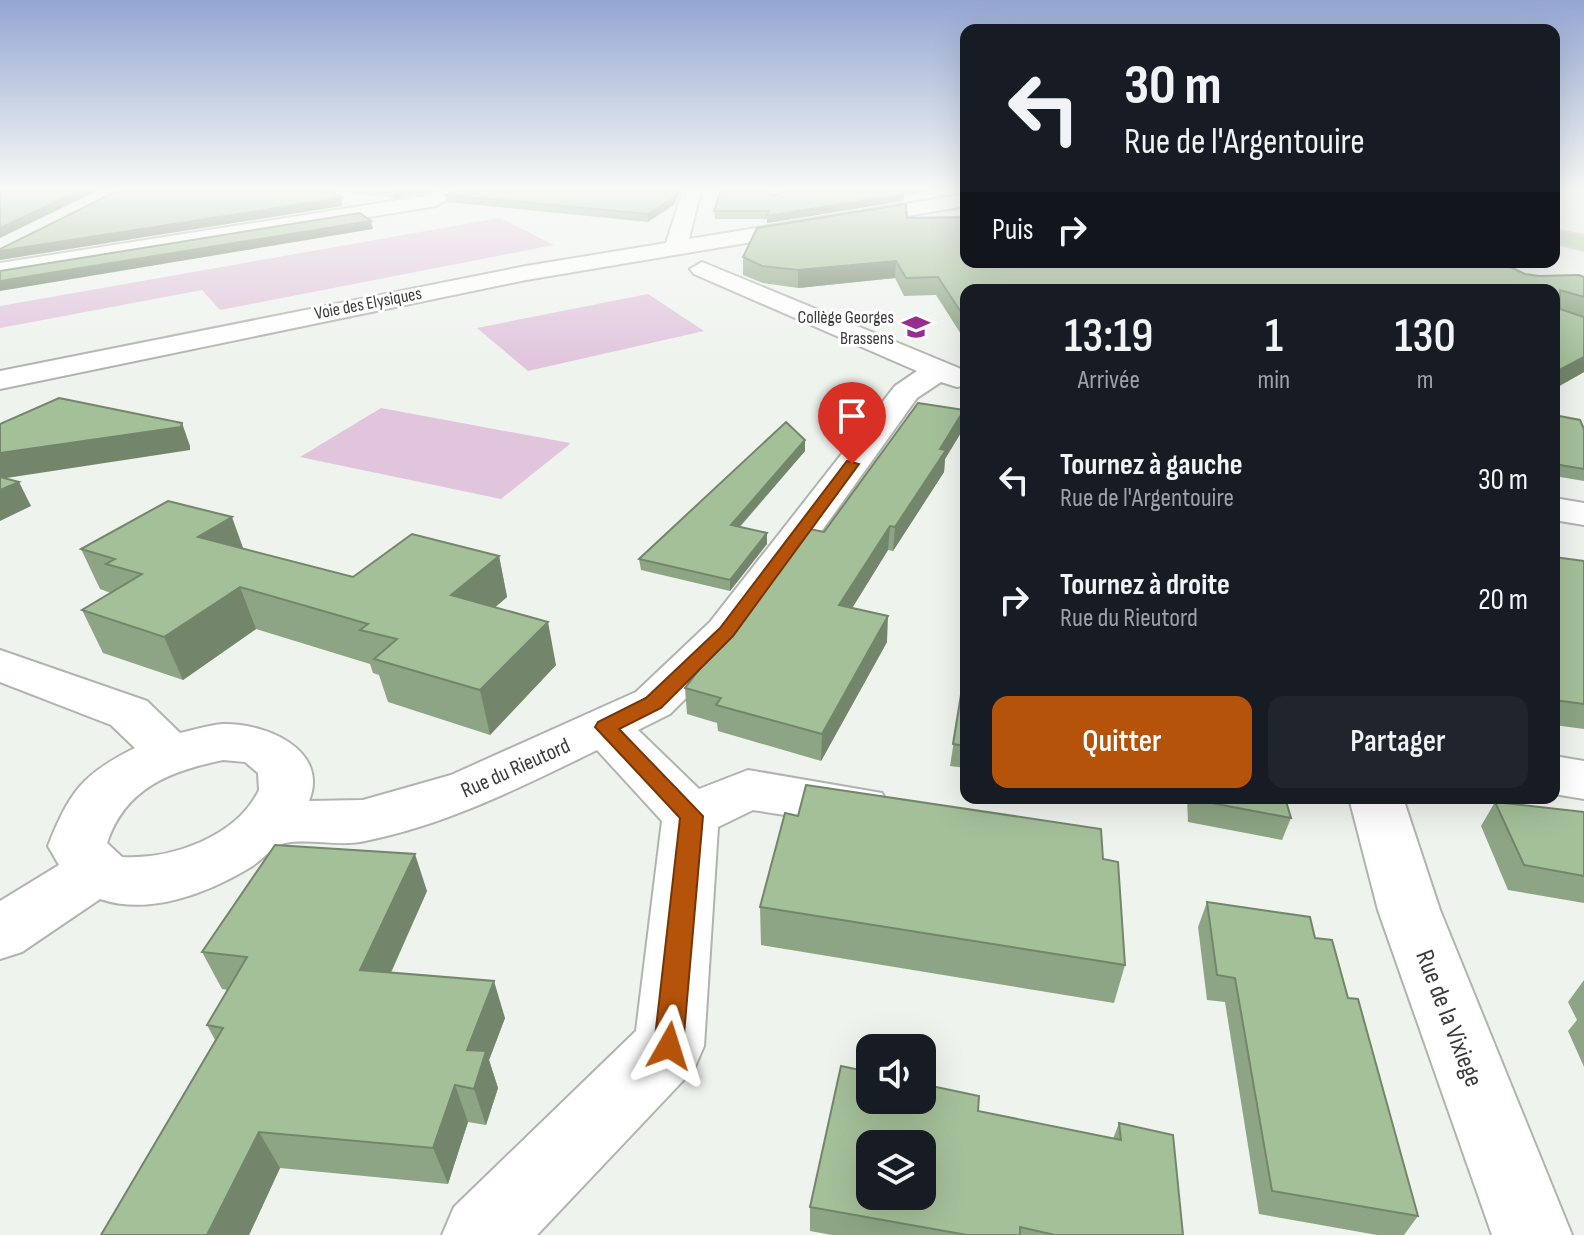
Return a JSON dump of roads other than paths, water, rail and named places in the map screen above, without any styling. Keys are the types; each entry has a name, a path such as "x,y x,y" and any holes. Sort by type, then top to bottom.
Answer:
{"street":[{"path":"0,270 139,248"},
{"path":"704,267 697,251 676,248 667,255 669,262 704,267 952,376"},
{"name":"Voie des Elysiques","path":"0,380 150,347 526,273 676,248"},
{"path":"526,273 704,267 760,248"},
{"name":"Voie des Elysiques","path":"0,391 150,347"},
{"name":"Rue du Rieutord","path":"268,822 363,821 468,790 653,703 726,632 906,392 952,376"},
{"path":"1560,510 1584,514"},
{"path":"0,665 129,713 170,753"},
{"path":"482,1235 669,1046 691,816 605,727"},
{"path":"223,742 259,746 283,766 286,791 268,822 243,846 176,878 127,881 96,872 77,846 91,807 128,774 170,753 223,742"},
{"path":"1560,776 1584,780"},
{"path":"691,816 748,790 918,816"},
{"name":"Rue de la Vixiege","path":"1378,804 1409,910 1532,1235"},
{"path":"0,933 96,872"}],"place":[{"name":"Collège Georges Brassens","path":"916,327"}]}
